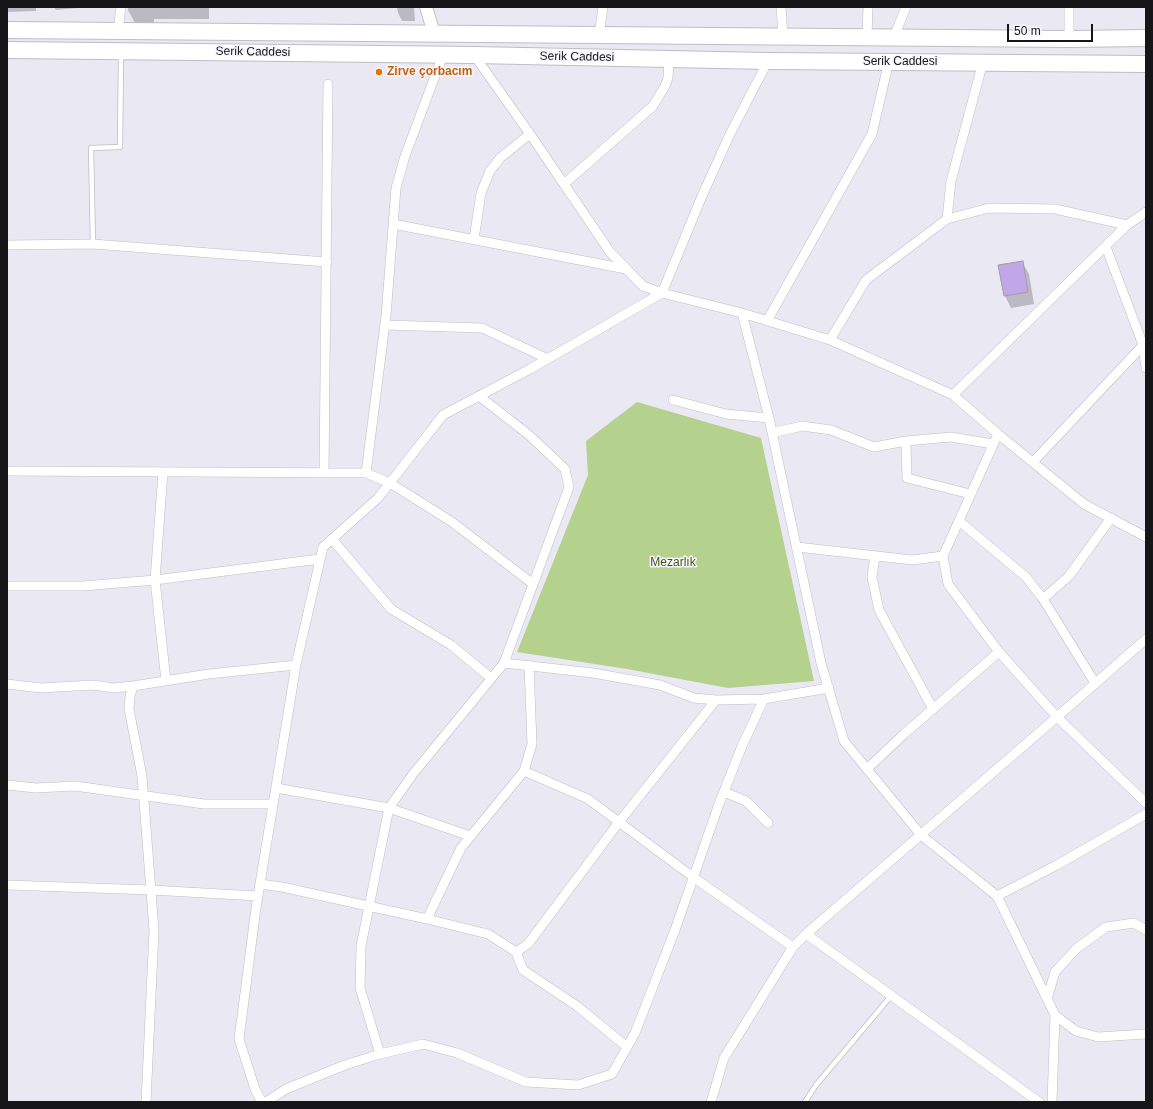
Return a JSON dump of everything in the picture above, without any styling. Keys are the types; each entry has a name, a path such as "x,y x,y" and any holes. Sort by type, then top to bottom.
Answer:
{"highway":[{"name":"Serik Caddesi","path":"7,30 867,36 1069,39 1146,38"},
{"name":"Serik Caddesi","path":"7,50 474,55 768,61 1146,64"}],"street":[{"path":"118,31 121,7"},
{"path":"426,7 434,33"},
{"path":"599,35 603,7"},
{"path":"781,7 783,36"},
{"path":"867,36 868,7"},
{"path":"894,37 906,7"},
{"path":"1069,7 1069,39"},
{"path":"366,473 385,325 396,188 405,156 442,55"},
{"path":"474,55 530,134 610,252 643,286 662,293 742,313 830,340 953,395 1084,504 1146,537"},
{"path":"564,184 653,106 668,78 669,59"},
{"path":"262,1102 255,1089 239,1039 257,896 296,665 323,547 378,498 443,415 548,359 662,293 702,196 730,134 768,61"},
{"path":"767,321 872,134 889,62"},
{"path":"947,219 951,181 983,62"},
{"path":"324,473 328,84"},
{"path":"474,239 481,193 490,171 500,158 530,134"},
{"path":"830,340 866,280 947,219 989,208 1055,209 1127,225"},
{"path":"953,395 1127,225 1146,212"},
{"path":"394,224 626,269"},
{"path":"7,245 93,244 327,262"},
{"path":"1106,247 1144,343 1146,368"},
{"path":"742,313 769,418 821,663 844,742 921,834 997,896 1055,1015 1076,1031 1098,1037 1146,1034"},
{"path":"385,325 482,328 548,359"},
{"path":"1033,462 1144,343"},
{"path":"380,1054 360,988 361,946 389,808 413,774 504,662 569,487 565,469 529,435 479,396"},
{"path":"673,400 726,414 769,418"},
{"path":"772,432 802,426 831,430 874,447 906,441 951,437 993,444"},
{"path":"998,434 943,556 948,584 999,652 1057,717 1146,803"},
{"path":"906,441 907,478 970,494"},
{"path":"7,471 366,473 390,483 452,522 533,584"},
{"path":"163,472 155,580 166,681"},
{"path":"1043,599 1069,576 1110,518"},
{"path":"959,521 1026,577 1043,599 1095,683"},
{"path":"332,539 391,609 451,645 491,678"},
{"path":"797,547 912,560 943,556"},
{"path":"875,556 872,577 879,610 933,709"},
{"path":"7,586 83,586 155,580 320,559"},
{"path":"711,1102 724,1058 793,947 806,934 1146,638"},
{"path":"867,769 999,652"},
{"path":"504,662 593,673 653,683 694,698 716,700 764,699 829,688"},
{"path":"7,684 41,688 93,685 114,688 209,674 296,665"},
{"path":"427,918 461,848 524,771 532,744 529,665"},
{"path":"133,686 130,696 129,709 142,776 154,930 146,1102"},
{"path":"266,1102 286,1089 345,1065 380,1054 423,1044 457,1053 526,1082 578,1085 612,1074 635,1033 675,930 724,792 742,746 764,699"},
{"path":"516,952 528,944 619,822 716,700"},
{"path":"524,771 588,799 693,877 793,947"},
{"path":"7,784 36,788 75,786 204,804 273,804"},
{"path":"276,788 389,808 470,836"},
{"path":"724,792 746,801 768,823"},
{"path":"997,896 1057,865 1146,814"},
{"path":"260,884 427,918 488,934 516,952 524,970 577,1006 627,1047"},
{"path":"7,885 151,890 257,896"},
{"path":"1047,999 1055,972 1076,949 1106,927 1134,923 1146,930"},
{"path":"806,934 1039,1102"},
{"path":"1052,1102 1055,1015"}],"lane":[{"path":"93,244 91,148 120,148 121,51"},
{"path":"805,1102 816,1085 891,996"}],"green space":[{"name":"Mezarlık","path":"637,402 761,438 814,681 728,688 627,669 517,652 588,475 586,441"}],"building":[{"path":"1023,261 1028,292 1004,296 998,265"}],"place":[{"name":"Zirve çorbacım","path":"379,72"}]}
